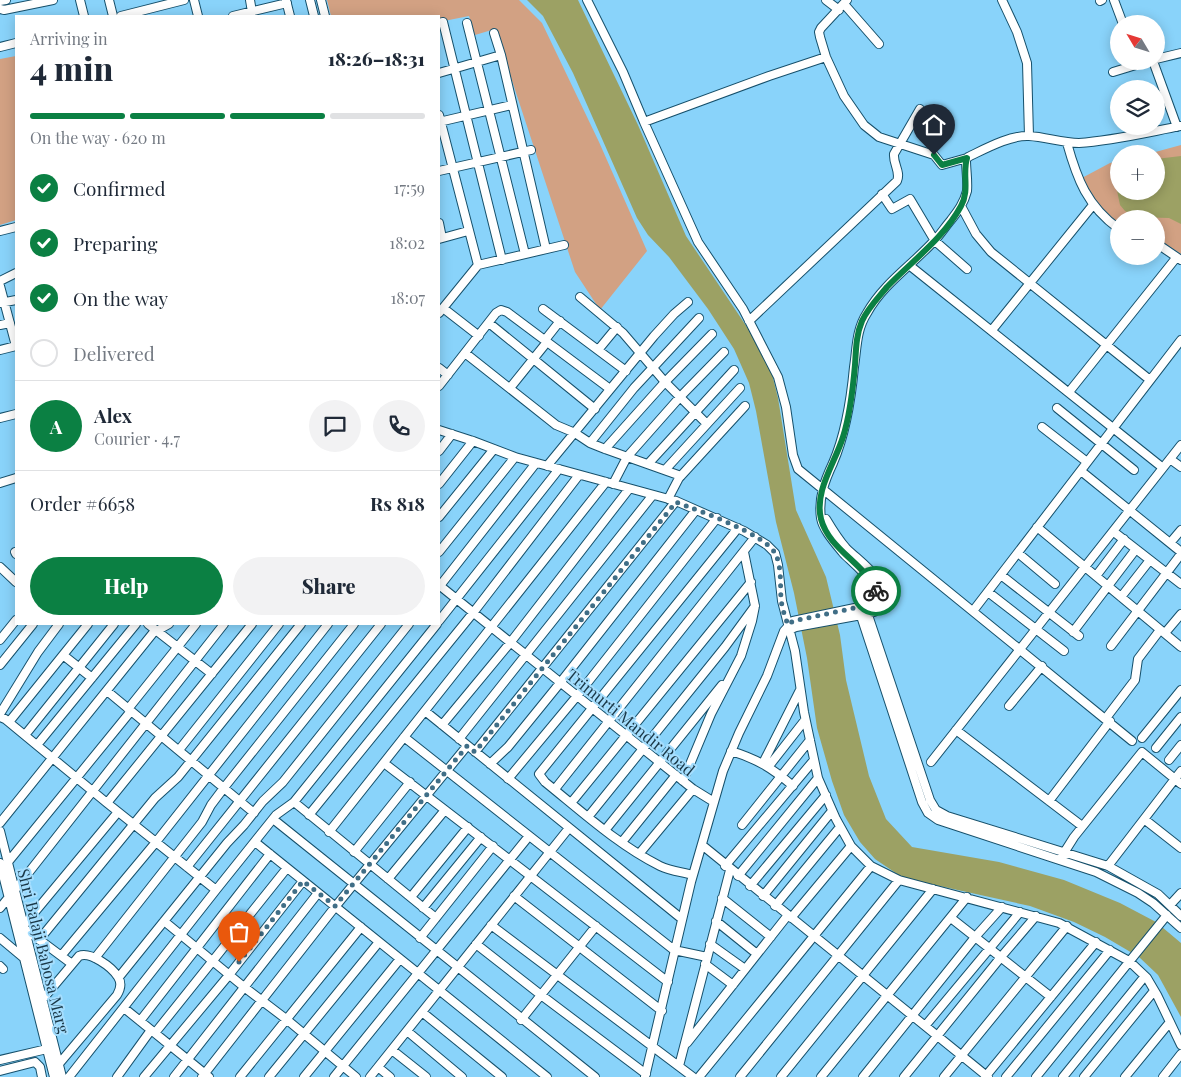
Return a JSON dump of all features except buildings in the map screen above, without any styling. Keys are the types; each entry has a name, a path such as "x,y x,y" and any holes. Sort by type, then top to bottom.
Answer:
{"street":[{"path":"0,2 6,0"},
{"path":"0,9 4,10 49,0"},
{"path":"80,0 84,15"},
{"path":"108,0 113,15"},
{"path":"134,15 184,0"},
{"path":"194,0 198,15"},
{"path":"250,0 252,12"},
{"path":"310,0 314,15"},
{"path":"321,0 325,15"},
{"path":"587,0 623,72 698,242 749,321 768,355 782,390 795,463 798,469 1132,741"},
{"path":"826,0 843,4 879,44"},
{"path":"1002,0 1017,32 1027,63 1029,136"},
{"path":"1114,0 1120,15"},
{"path":"238,15 252,12 268,12 287,2 290,15"},
{"path":"843,4 819,32 826,57 844,96 864,125 878,137 934,155 942,165 967,158 1002,142 1029,136 1067,142 1092,141 1179,126 1159,70"},
{"path":"440,23 443,22 456,69 502,260"},
{"path":"467,23 525,254"},
{"path":"494,33 512,105 527,150 546,249"},
{"path":"0,47 15,43"},
{"path":"1165,57 1181,53"},
{"path":"440,73 501,55"},
{"path":"644,122 773,74 826,57"},
{"path":"1113,72 1116,70"},
{"path":"440,119 467,116 512,105"},
{"path":"749,321 898,178 894,158 900,143 920,109"},
{"path":"440,123 478,265"},
{"path":"1067,142 1074,169 1082,189 1093,205 1110,221"},
{"path":"440,171 527,150"},
{"path":"476,944 646,1075 674,950 714,802 731,751 790,627 874,601 876,592 867,575 849,559 832,538 821,519 822,489 844,435 855,367 857,338 862,321 873,303 935,241 961,206 967,188 967,158"},
{"path":"882,194 892,209 910,199 935,241 967,268"},
{"path":"992,330 1093,205"},
{"path":"961,206 983,243 1029,284 1150,380"},
{"path":"0,231 15,227"},
{"path":"441,238 468,231"},
{"path":"479,336 441,311 478,265 564,245"},
{"path":"1070,392 1178,259 1165,250"},
{"path":"909,265 1163,468"},
{"path":"0,281 15,274"},
{"path":"0,286 2,302 15,342"},
{"path":"580,297 618,327 665,382 706,423"},
{"path":"2,302 15,300"},
{"path":"547,466 595,409 639,352 666,322 688,302"},
{"path":"543,309 626,370"},
{"path":"440,385 498,311 504,310 610,389"},
{"path":"590,443 652,367 699,318"},
{"path":"510,388 560,321"},
{"path":"0,325 10,323"},
{"path":"489,323 595,409"},
{"path":"598,350 618,327"},
{"path":"605,450 665,382 712,334"},
{"path":"973,611 1181,340"},
{"path":"0,350 15,346"},
{"path":"465,352 549,421 605,450 681,476"},
{"path":"329,832 491,627 609,483 627,456 724,352"},
{"path":"440,369 448,374"},
{"path":"648,464 734,370"},
{"path":"665,470 740,388"},
{"path":"475,752 543,668 672,500 681,476 745,406"},
{"path":"1056,408 1134,470"},
{"path":"0,418 15,414"},
{"path":"1042,427 1087,462"},
{"path":"440,430 515,457 672,500 738,528 755,537 775,553 781,581 782,601 795,651 805,720 818,778 832,811 851,846 871,866 899,880 967,897 1067,926 1110,950 1131,958 1154,991 1181,1045"},
{"path":"440,450 452,434"},
{"path":"440,483 473,441"},
{"path":"931,762 1181,445"},
{"path":"440,516 494,448"},
{"path":"440,551 515,457"},
{"path":"1170,459 1181,467"},
{"path":"440,585 536,463"},
{"path":"440,620 559,469"},
{"path":"1080,471 1181,553 1111,646"},
{"path":"310,816 473,613 579,475"},
{"path":"0,483 15,478"},
{"path":"442,725 510,642 629,489"},
{"path":"459,739 652,496"},
{"path":"490,764 508,747 560,683 696,510"},
{"path":"790,627 864,615 874,612 883,604 884,593 869,569 837,537 820,510"},
{"path":"508,779 577,696 716,518"},
{"path":"1038,527 1162,632 1180,643"},
{"path":"693,875 662,867 639,854 588,817 540,777 539,774 738,528"},
{"path":"1170,543 1181,530"},
{"path":"1114,532 1181,584"},
{"path":"555,790 755,537"},
{"path":"1096,576 1124,539"},
{"path":"1001,575 1076,634 1108,586 1136,549"},
{"path":"683,781 711,714 735,670 752,621 755,606 744,552"},
{"path":"1018,553 1055,584"},
{"path":"1121,597 1150,560"},
{"path":"0,567 15,581"},
{"path":"571,803 751,582"},
{"name":"Trimurti Mandir Road","path":"440,587 693,789 714,802"},
{"path":"988,592 1064,651"},
{"path":"588,817 755,606"},
{"path":"862,606 922,802 928,813 938,820 1096,872 1138,893 1167,914 1181,928"},
{"path":"1049,801 1135,680 1138,659 1181,614"},
{"path":"864,615 933,807 947,816 1108,866 1158,894 1181,916"},
{"path":"0,640 15,621"},
{"path":"0,665 32,625"},
{"path":"59,625 33,659 0,715 216,890"},
{"path":"9,722 87,625"},
{"path":"25,735 113,625"},
{"path":"37,745 135,625"},
{"path":"149,625 212,674"},
{"path":"0,823 107,690 157,631 167,625"},
{"path":"2,867 77,778 195,625"},
{"path":"15,890 223,625"},
{"path":"107,803 250,625"},
{"path":"179,750 278,625"},
{"path":"40,940 158,795 178,777 300,625"},
{"path":"61,956 156,842 327,625"},
{"path":"95,958 202,822 211,805 353,625"},
{"path":"188,867 380,625"},
{"path":"58,1065 117,996 120,990 119,977 263,801 282,782 408,625"},
{"path":"69,1077 273,819 294,802 436,625"},
{"path":"63,655 92,678"},
{"path":"1010,706 1042,666"},
{"path":"606,829 735,670"},
{"path":"107,690 207,776 254,813"},
{"path":"766,764 800,690"},
{"path":"1142,738 1181,690"},
{"path":"425,712 682,919"},
{"path":"1156,748 1181,717"},
{"path":"766,764 805,720"},
{"path":"956,730 1082,826"},
{"path":"404,737 674,950 706,961 732,985"},
{"path":"742,825 810,740"},
{"path":"1169,760 1181,745"},
{"path":"124,1008 205,1076 335,906 467,746"},
{"path":"731,751 766,764 793,786"},
{"path":"1060,860 1082,826 1142,752 1178,781"},
{"path":"681,1071 684,1046 728,868 814,760"},
{"path":"384,763 668,982"},
{"path":"1108,866 1144,819 1178,781 1181,771"},
{"path":"622,842 676,775"},
{"path":"738,876 818,778"},
{"path":"354,852 410,782"},
{"path":"639,854 693,789"},
{"path":"750,886 826,795"},
{"path":"294,802 436,918"},
{"path":"388,879 445,810"},
{"path":"763,896 832,811"},
{"path":"72,964 24,927 118,812"},
{"path":"273,819 521,1020 595,1077"},
{"path":"1144,819 1178,846 1181,836"},
{"path":"775,906 840,827"},
{"path":"411,897 468,828"},
{"path":"370,1077 569,828"},
{"name":"Shri Balaji Babosa Marg","path":"0,831 2,867 54,1077"},
{"path":"423,908 481,836"},
{"path":"334,1077 529,836"},
{"path":"255,842 547,1077"},
{"path":"702,845 750,886 987,1076 1096,942"},
{"path":"420,938 493,846"},
{"path":"684,1046 771,937 851,846"},
{"path":"140,1021 270,854"},
{"path":"699,1077 871,866"},
{"name":"Shri Balaji Babosa Marg","path":"2,867 15,890 62,1077"},
{"path":"116,1077 213,961 287,868"},
{"path":"740,1077 899,880"},
{"path":"144,1077 229,975 303,881"},
{"path":"781,1077 933,889"},
{"path":"174,1077 318,893"},
{"path":"1170,905 1181,893"},
{"path":"514,896 579,948 662,1010"},
{"path":"0,908 9,897"},
{"path":"821,1077 967,897"},
{"path":"722,898 771,937"},
{"path":"862,1077 975,937 1002,907"},
{"path":"925,1026 1020,912"},
{"path":"1036,1077 1167,914"},
{"path":"904,1077 1036,916"},
{"path":"951,918 1051,997"},
{"path":"164,921 356,1077"},
{"path":"716,921 757,954"},
{"path":"491,925 653,1046 681,1071 693,1077"},
{"path":"521,1020 596,926"},
{"path":"944,1077 1067,926"},
{"path":"240,1077 361,927"},
{"path":"0,938 25,959"},
{"path":"269,1077 379,942"},
{"path":"710,944 745,969"},
{"path":"1006,1077 1110,950"},
{"path":"42,1000 79,956 83,954 95,958 119,977"},
{"path":"304,1077 400,958"},
{"path":"1064,1077 1145,976"},
{"path":"1084,1077 1154,991"},
{"path":"422,1012 502,1077"},
{"path":"1125,1077 1170,1022"},
{"path":"406,1031 462,1077"},
{"path":"0,1060 47,1049"},
{"path":"392,1050 426,1077"},
{"path":"1163,1077 1181,1054"},
{"path":"0,1070 35,1062 40,1067 42,1077"},
{"path":"378,1067 390,1077"}],"shaded area":[{"path":"327,0 519,0 542,23 599,142 647,251 600,310 575,272 495,29 475,35 469,16 440,22 440,15 331,15"},
{"path":"527,0 578,0 638,125 686,236 757,342 771,370 778,398 796,510 826,577 840,635 846,680 869,776 886,819 912,847 999,862 1064,880 1120,903 1156,922 1181,943 1181,1017 1158,975 1139,957 1105,937 1074,922 1030,906 903,878 875,859 860,842 844,815 817,728 807,658 794,593 776,522 756,411 749,383 734,349 708,309 669,257 648,235 637,218 573,73 543,16"},
{"path":"15,56 15,220 0,225 0,59"},
{"path":"1181,145 1181,254 1165,244 1165,210 1110,210 1110,218 1097,204 1080,179 1110,163 1110,200 1165,200 1165,149"},
{"path":"1181,156 1181,224 1165,218 1165,210 1124,210 1120,205 1119,200 1165,200 1165,158"}],"way so far":[{"path":"239,962 303,881 335,906 467,746 475,752 676,502 744,530 767,545 775,553 781,581 782,601 788,625 793,621 869,605 874,601 876,591"}],"route":[{"path":"876,591 867,575 849,559 824,526 821,519 820,501 822,489 844,435 855,367 857,338 862,321 877,298 935,241 960,208 967,191 967,158 941,165 934,155"}]}
